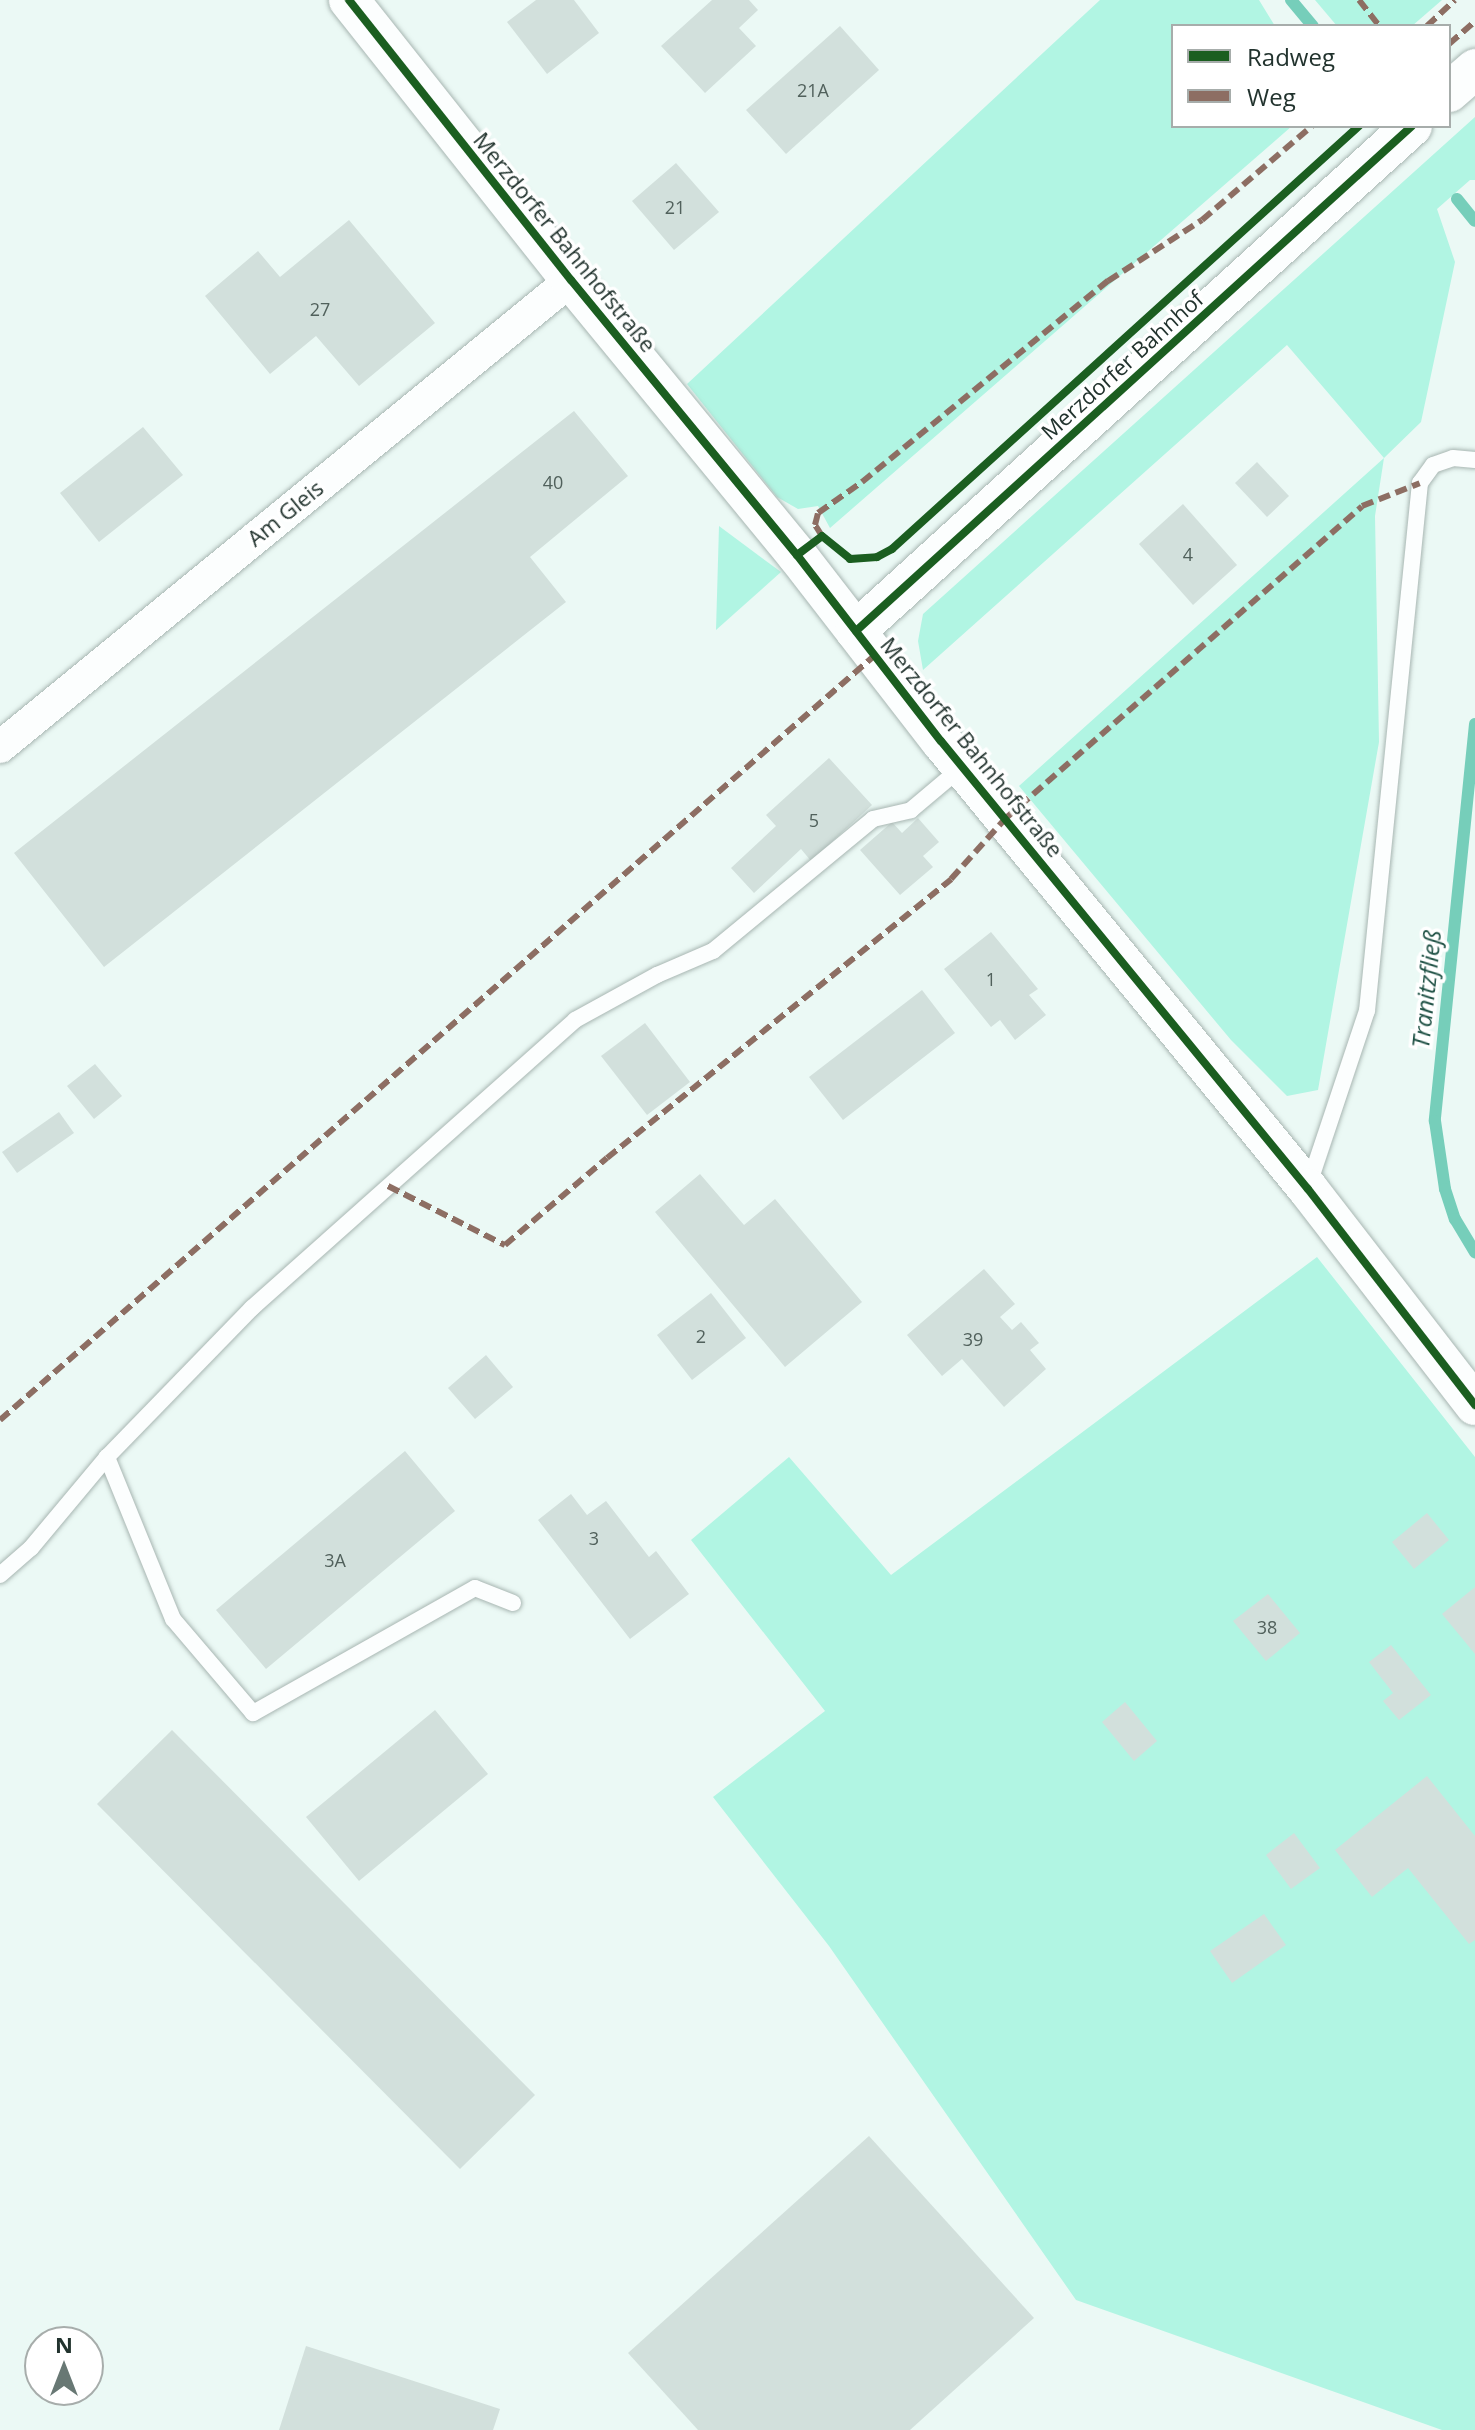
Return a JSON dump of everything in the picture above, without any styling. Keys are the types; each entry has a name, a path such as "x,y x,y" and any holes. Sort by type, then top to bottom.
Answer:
{"street":[{"name":"Merzdorfer Bahnhofstraße","path":"349,0 962,767 1308,1189 1475,1405"},
{"path":"1451,90 1475,69"},
{"name":"Merzdorfer Bahnhof","path":"856,631 1410,128"},
{"name":"Am Gleis","path":"0,747 571,280"}],"lane":[{"path":"1308,1189 1367,1011 1420,483 1433,465 1453,458 1475,460"},
{"path":"0,1575 31,1548 107,1457 252,1308 575,1020 657,975 713,951 873,819 911,810 962,767"},
{"path":"107,1457 173,1619 253,1713 475,1588 513,1603"}],"green space":[{"path":"1100,0 1259,0 1274,24 1171,24 1171,128 1290,128 830,528 818,506 798,509 777,497 687,384"},
{"path":"1315,0 1442,0 1414,24 1335,24"},
{"path":"1475,117 1475,180 1470,180 1437,209 1455,262 1421,422 1384,458 1287,345 923,670 918,641 923,614"},
{"path":"1384,458 1375,516 1379,742 1318,1090 1287,1096 1231,1040 1019,786"},
{"path":"719,526 781,572 716,630"},
{"path":"1317,1257 1475,1457 1475,2430 1442,2430 1076,2300 829,1946 713,1797 825,1711 691,1540 789,1457 891,1575"}],"building":[{"path":"536,0 574,0 599,33 547,74 507,22"},
{"path":"712,0 749,0 758,10 739,28 756,46 705,93 661,46"},
{"path":"840,26 879,70 786,154 746,110"},
{"path":"676,163 719,212 674,250 632,201"},
{"path":"349,220 435,323 359,386 316,336 270,374 205,296 258,251 280,277"},
{"path":"574,411 628,476 530,557 566,602 104,967 14,853"},
{"path":"143,427 183,475 99,542 60,493"},
{"path":"1257,462 1289,496 1267,517 1235,483"},
{"path":"1183,504 1237,565 1193,605 1139,544"},
{"path":"829,758 872,805 811,861 801,849 754,893 731,868 776,826 766,815"},
{"path":"918,818 939,842 923,856 933,867 900,895 860,850 892,822 902,833"},
{"path":"991,932 1038,989 1029,995 1046,1015 1015,1040 1000,1020 991,1027 944,969"},
{"path":"922,990 955,1033 843,1120 809,1077"},
{"path":"645,1023 690,1082 647,1115 601,1056"},
{"path":"95,1064 122,1096 94,1119 67,1086"},
{"path":"59,1112 74,1133 17,1173 2,1152"},
{"path":"700,1174 744,1225 775,1199 862,1302 785,1367 655,1212"},
{"path":"984,1269 1015,1304 1000,1317 1012,1330 1021,1322 1039,1343 1030,1350 1046,1369 1004,1407 962,1359 942,1376 907,1335"},
{"path":"711,1293 746,1338 692,1380 657,1335"},
{"path":"486,1355 513,1387 475,1419 448,1388"},
{"path":"405,1451 455,1511 266,1669 216,1610"},
{"path":"571,1494 587,1515 606,1501 649,1557 656,1551 689,1594 630,1639 538,1520"},
{"path":"1427,1513 1449,1540 1414,1569 1392,1542"},
{"path":"1475,1587 1475,1654 1442,1614"},
{"path":"1268,1594 1300,1633 1266,1661 1233,1621"},
{"path":"1391,1645 1431,1695 1399,1720 1383,1701 1393,1693 1369,1662"},
{"path":"1125,1702 1157,1741 1134,1761 1102,1722"},
{"path":"435,1710 488,1774 359,1881 306,1817"},
{"path":"172,1730 535,2095 460,2169 97,1804"},
{"path":"1427,1776 1475,1836 1475,1940 1469,1944 1408,1868 1372,1897 1335,1850"},
{"path":"1294,1833 1320,1868 1291,1889 1266,1855"},
{"path":"1264,1914 1286,1945 1232,1983 1210,1951"},
{"path":"869,2136 1034,2318 910,2430 698,2430 628,2353"},
{"path":"306,2346 500,2409 493,2430 279,2430"}],"waterway":[{"name":"Tranitzfließ","path":"1291,0 1311,24"},
{"name":"Tranitzfließ","path":"1457,199 1475,221"},
{"name":"Tranitzfließ","path":"1475,724 1435,1121 1445,1189 1455,1219 1475,1252"}],"marked path":[{"path":"1359,0 1377,24"},
{"path":"1429,24 1455,0"},
{"path":"1451,42 1475,21"},
{"path":"822,536 815,525 818,513 862,482 1108,281 1202,220 1310,128"},
{"path":"388,1186 505,1245 607,1158 951,879 1006,818 1362,506 1420,483"},
{"path":"0,1420 875,655"}],"cycle path":[{"path":"349,0 571,280 797,555 941,741 1308,1189 1475,1405"},
{"path":"797,555 822,536 850,559 877,557 892,549 1357,128"},
{"path":"856,631 1410,128"}]}
